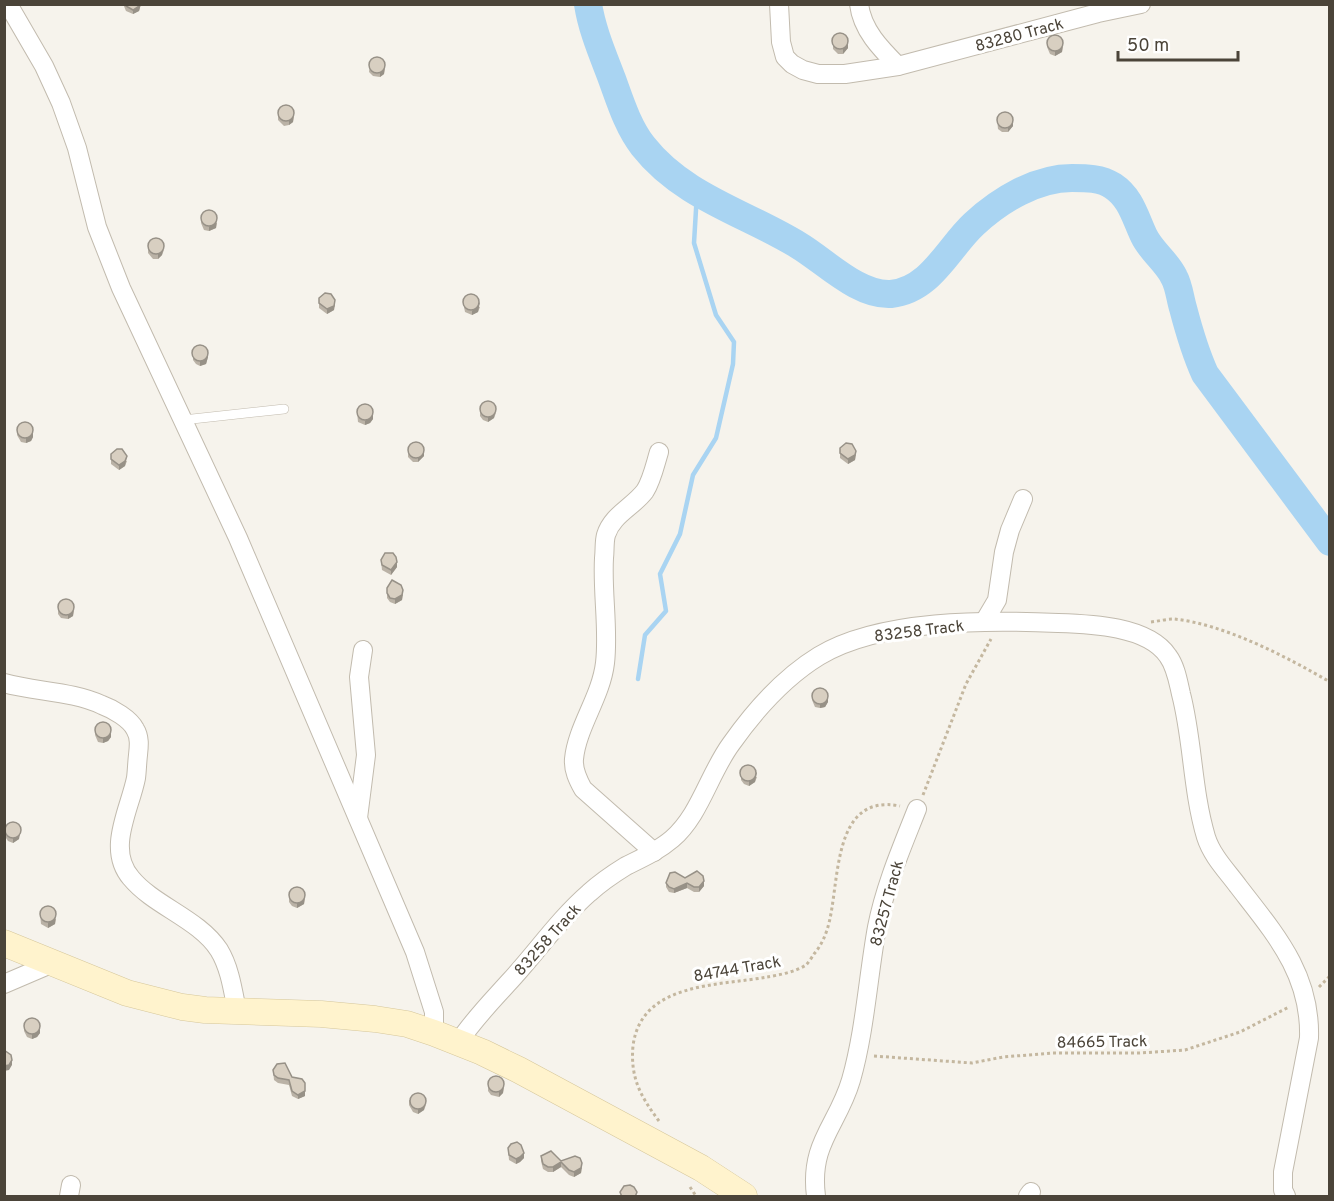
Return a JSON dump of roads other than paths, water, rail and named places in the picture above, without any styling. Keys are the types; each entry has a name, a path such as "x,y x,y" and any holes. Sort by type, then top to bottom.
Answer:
{"street":[{"path":"8,4 44,66 62,103 78,148 97,227 106,252 238,538 415,952 434,1012 434,1033"},
{"name":"83280 Track","path":"778,4 781,42 785,57 803,70 818,74 845,74 898,66 1098,13 1141,4"},
{"path":"860,4 866,27 876,43 898,66"},
{"path":"654,852 584,789 577,777 574,761 578,743 597,697 605,664 603,581 606,537 617,516 632,505 645,490 659,452"},
{"path":"992,622 1004,552 1023,499"},
{"name":"83258 Track","path":"458,1042 489,1003 587,894 620,870 654,852 675,837 699,804 729,747 754,713 785,680 819,656 848,642 882,632 992,622 1064,623 1117,627 1142,636 1158,645 1169,657 1184,704 1201,814 1209,848 1287,952 1306,996 1310,1017 1309,1038 1284,1172 1283,1190 1286,1197"},
{"path":"358,819 366,755 359,677 363,650"},
{"path":"4,683 68,695 104,705 135,728 139,740 138,759 136,778 124,815 120,843 122,864 131,878 203,933 219,950 227,967 237,1011"},
{"name":"83257 Track","path":"816,1197 814,1179 816,1159 850,1082 857,1054 878,924 888,888 917,809"},
{"path":"4,943 127,993 158,1002 205,1010 321,1014 375,1019 407,1024 434,1033 519,1070 701,1168 744,1197"},
{"path":"4,984 53,963"}],"lane":[{"path":"183,420 284,409"}],"waterway":[{"path":"588,4 598,42 621,105 638,139 659,164 696,191 798,245 854,284 866,289 891,294 917,285 938,266 984,215 1007,199 1032,186 1072,178 1088,178 1113,186 1124,196 1147,241 1174,277 1192,341 1205,374 1330,542"},
{"path":"638,679 645,635 666,611 660,574 680,534 693,475 716,438 733,364 734,342 716,315 694,243 697,193"}]}
